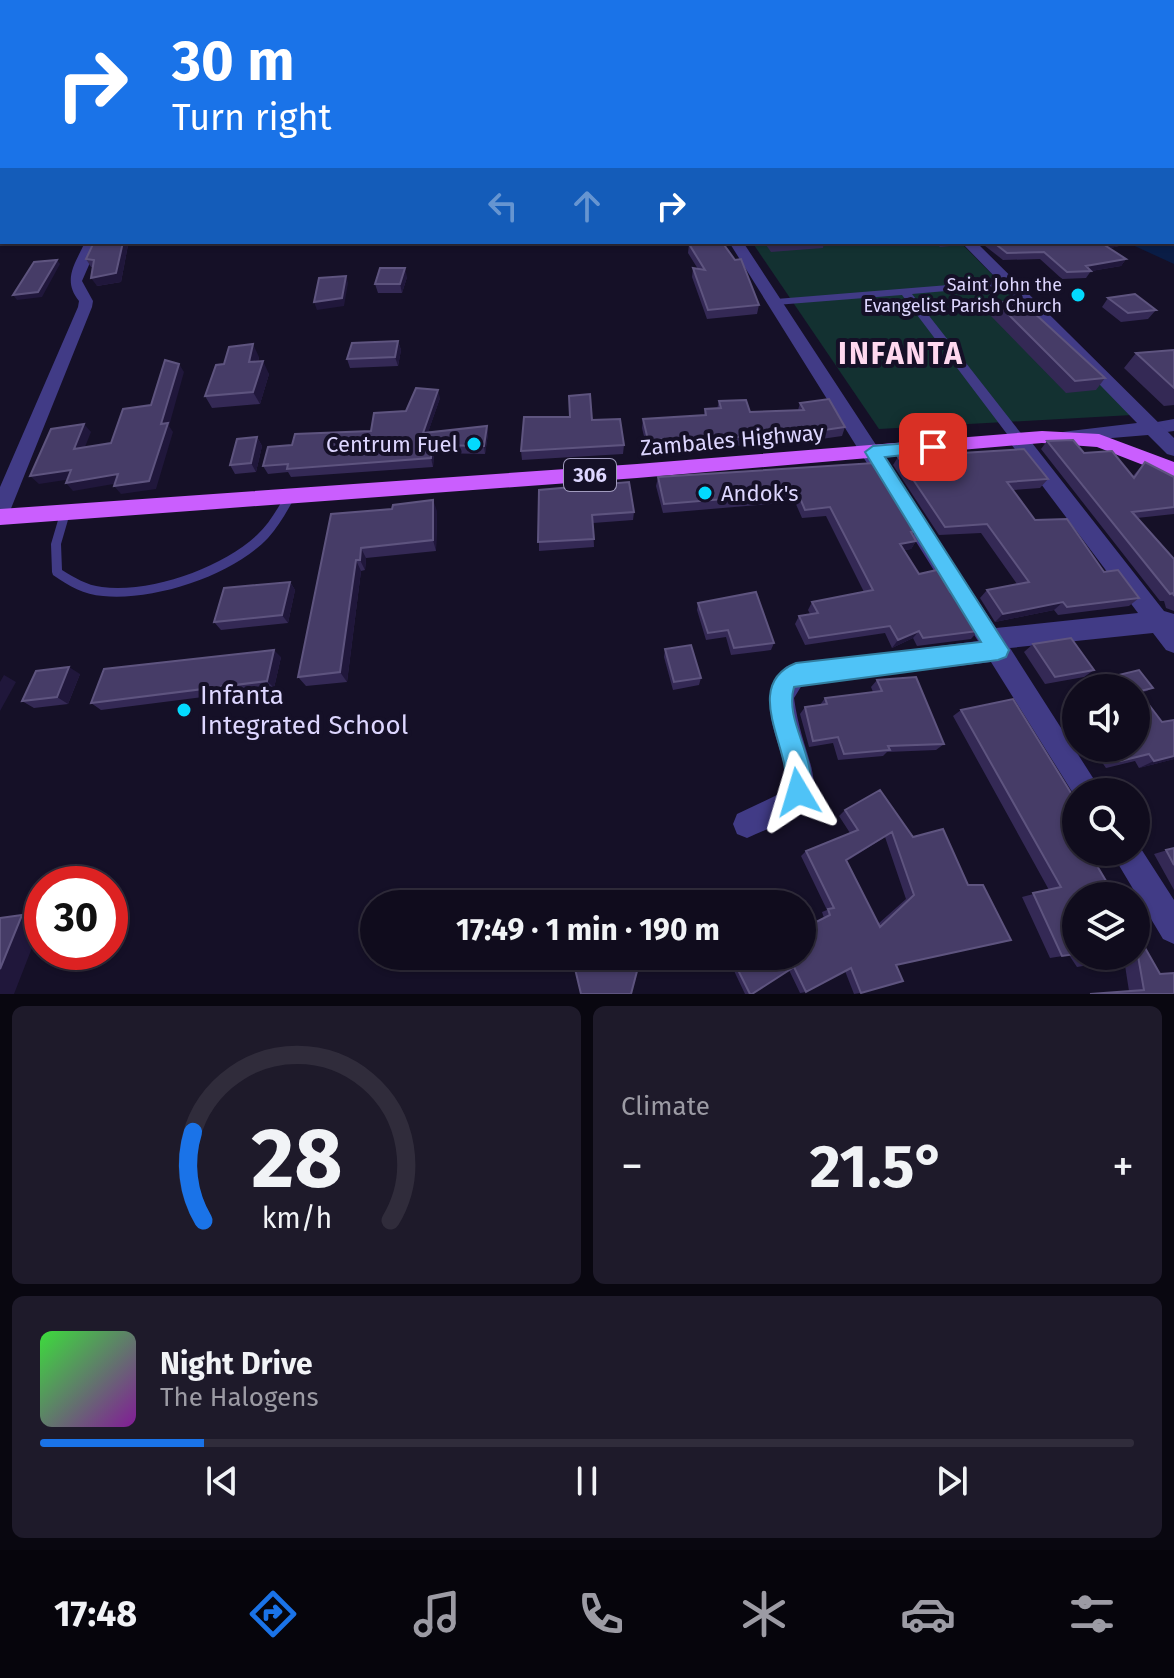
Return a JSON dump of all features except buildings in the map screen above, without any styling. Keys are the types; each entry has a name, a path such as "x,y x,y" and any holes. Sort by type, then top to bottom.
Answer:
{"main road":[{"name":"Zambales Highway","path":"0,517 1018,439 1068,437 1124,448 1174,470"}],"street":[{"path":"0,511 85,307 86,301 77,290 75,281 91,244"},
{"path":"737,244 1079,778"},
{"path":"970,244 1174,449"},
{"path":"776,302 1010,283"},
{"path":"905,292 1018,439 1166,621 1174,642"},
{"path":"1068,437 1174,425"},
{"path":"747,824 793,799 798,792 798,769 781,705 781,689 786,679 796,674 1166,621"},
{"path":"1135,866 1174,928"}],"lane":[{"path":"65,513 56,544 57,572 69,585 88,591 134,591 187,579 240,554 261,538 290,497"}],"green space":[{"path":"753,244 962,244 1132,415 879,429"}],"water":[{"path":"1130,244 1174,244 1174,264"}],"place":[{"name":"Saint John the Evangelist Parish Church","path":"1078,295"},
{"name":"Centrum Fuel","path":"474,444"},
{"name":"Andok's","path":"705,493"},
{"name":"Infanta Integrated School","path":"184,710"}],"district":[{"name":"INFANTA","path":"901,354"}],"route":[{"path":"798,792 798,769 781,705 781,689 786,679 796,674 998,650 873,452 933,447"}]}
